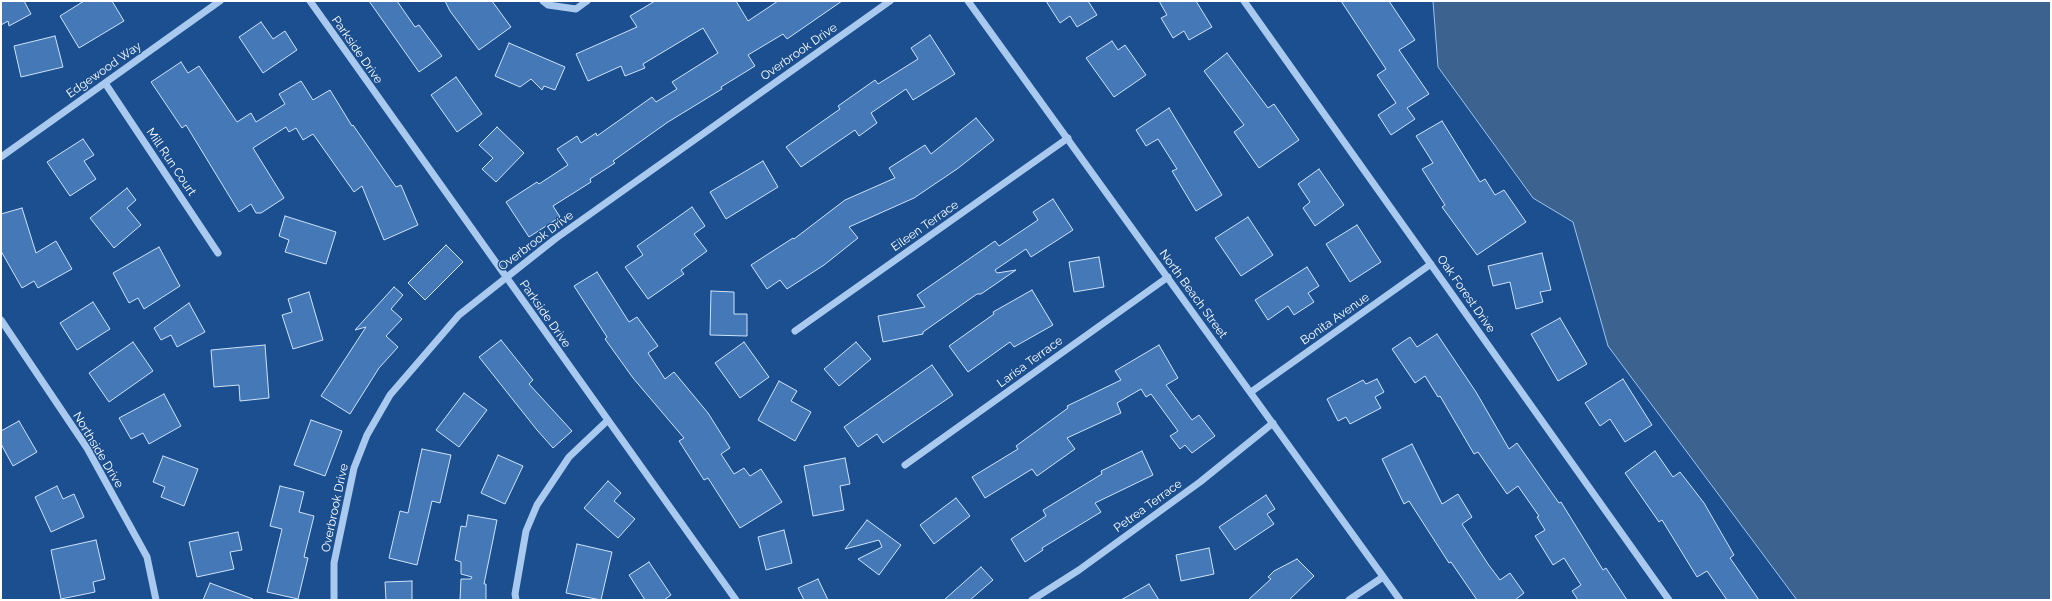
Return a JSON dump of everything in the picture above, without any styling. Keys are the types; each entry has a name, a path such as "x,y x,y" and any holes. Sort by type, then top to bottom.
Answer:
{"street":[{"name":"Edgewood Way","path":"1,157 220,1"},
{"name":"Parkside Drive","path":"310,1 607,421 736,600"},
{"path":"543,1 548,5 576,9 587,1"},
{"name":"Overbrook Drive","path":"334,600 334,563 354,468 367,435 390,395 459,314 556,239 890,1"},
{"name":"North Beach Street","path":"968,1 1400,600"},
{"name":"Oak Forest Drive","path":"1244,1 1670,600"},
{"name":"Mill Run Court","path":"105,83 218,253"},
{"name":"Eileen Terrace","path":"795,331 1068,138"},
{"name":"Bonita Avenue","path":"1251,392 1432,264"},
{"name":"Larisa Terrace","path":"905,465 1168,277"},
{"name":"Northside Drive","path":"1,320 87,448 147,557 156,600"},
{"path":"516,600 515,594 526,531 537,505 569,457 607,421"},
{"name":"Petrea Terrace","path":"1032,600 1079,570 1200,482 1273,423"},
{"path":"1349,600 1383,577"}],"water":[{"path":"1433,1 2051,1 2051,600 1797,600 1608,346 1573,222 1533,198 1438,67"}],"building":[{"path":"1,1 24,1 31,14 9,26 8,21 1,25"},
{"path":"84,1 112,1 124,21 79,48 60,16"},
{"path":"369,1 397,1 415,27 419,25 442,56 419,72"},
{"path":"445,1 492,1 511,27 479,50 450,11"},
{"path":"655,1 736,1 748,21 778,1 842,1 787,39 783,34 748,55 755,66 721,87 722,89 668,122 613,161 615,163 590,179 591,182 553,206 560,217 529,237 506,202 537,182 539,184 568,165 557,149 577,136 581,143 596,133 597,136 652,97 656,102 677,89 672,82 718,53 703,28 643,64 645,68 625,76 621,66 588,81 576,54 637,27 630,16"},
{"path":"1046,1 1088,1 1097,15 1077,27 1070,16 1060,23"},
{"path":"1159,1 1196,1 1212,27 1189,40 1184,31 1173,38 1161,18 1167,15"},
{"path":"1341,1 1389,1 1415,40 1399,50 1429,94 1407,108 1415,119 1391,135 1378,115 1396,103 1377,75 1386,69"},
{"path":"261,22 273,39 285,31 297,50 263,73 239,37"},
{"path":"930,35 955,74 913,100 906,89 871,113 877,123 859,136 855,130 801,167 786,147 840,109 838,106 875,80 878,84 918,59 911,48"},
{"path":"55,36 63,67 21,77 14,46"},
{"path":"1112,41 1118,50 1125,45 1146,75 1114,97 1086,58"},
{"path":"509,43 565,67 555,90 544,86 542,90 531,79 520,87 495,76"},
{"path":"1227,53 1268,108 1274,104 1299,140 1259,168 1234,132 1244,125 1204,71"},
{"path":"181,62 188,73 199,66 237,122 251,113 256,122 285,104 279,94 301,81 313,100 330,90 352,126 353,125 396,187 401,185 418,225 384,240 362,186 354,192 313,134 303,140 296,128 289,132 286,127 253,148 284,198 261,213 256,213 251,204 239,212 186,125 182,128 151,82"},
{"path":"456,77 482,114 457,132 431,95"},
{"path":"1169,108 1222,195 1196,211 1172,171 1177,169 1158,139 1146,146 1136,130"},
{"path":"976,118 994,140 957,169 914,198 849,227 858,238 824,265 787,289 780,280 767,289 751,265 793,238 794,239 845,200 895,178 889,168 925,145 931,154"},
{"path":"1442,121 1480,182 1485,179 1495,195 1504,190 1526,222 1477,255 1442,207 1445,205 1422,169 1433,163 1416,136"},
{"path":"497,127 524,153 496,182 482,169 493,158 479,145"},
{"path":"83,139 94,155 84,161 96,179 70,196 47,162"},
{"path":"763,161 778,187 726,219 710,192"},
{"path":"1319,169 1344,205 1315,226 1303,208 1310,202 1298,184"},
{"path":"127,188 136,200 127,208 141,225 114,248 90,218"},
{"path":"1053,199 1073,230 1031,257 1026,249 995,270 997,273 1016,270 981,294 977,294 923,332 923,334 883,342 878,316 925,307 917,295 995,241 999,246 1038,220 1033,212"},
{"path":"692,207 705,226 694,234 707,251 681,270 684,274 648,299 625,267 643,255 637,246"},
{"path":"22,208 36,253 56,241 72,269 38,288 34,281 22,288 1,251 1,214"},
{"path":"285,216 336,232 326,264 285,252 289,240 279,236"},
{"path":"1248,217 1273,255 1241,276 1215,238"},
{"path":"1357,225 1381,262 1350,282 1326,244"},
{"path":"446,245 463,262 425,300 408,283"},
{"path":"159,247 180,286 144,309 138,298 129,303 113,273"},
{"path":"1542,253 1551,290 1540,292 1543,302 1516,309 1510,282 1493,286 1488,266"},
{"path":"1099,257 1104,287 1074,292 1069,262"},
{"path":"1307,267 1319,286 1308,293 1314,302 1294,315 1288,306 1268,320 1255,300"},
{"path":"597,272 629,322 637,317 658,346 648,353 665,379 674,372 708,413 730,448 721,454 734,474 744,468 750,476 761,469 782,502 740,528 708,478 704,480 679,441 684,438 633,378 605,339 607,337 574,286"},
{"path":"394,287 403,295 391,309 402,319 386,336 398,347 379,368 350,414 321,396 366,327 355,330"},
{"path":"1032,290 1053,325 1014,347 1010,342 968,372 949,346 994,314 993,312"},
{"path":"711,291 734,292 734,314 747,314 747,336 710,335"},
{"path":"309,292 323,340 293,349 282,315 292,312 288,299"},
{"path":"93,302 110,329 77,350 60,323"},
{"path":"189,303 205,332 177,347 171,335 161,340 154,328"},
{"path":"1560,318 1587,364 1558,381 1531,334"},
{"path":"1437,334 1476,392 1509,449 1517,443 1559,503 1561,502 1603,570 1606,568 1627,600 1578,600 1572,591 1581,585 1564,558 1553,565 1535,536 1545,530 1537,517 1539,516 1518,486 1507,494 1478,452 1474,454 1440,396 1438,397 1425,376 1415,383 1392,349 1410,337 1417,347"},
{"path":"501,340 533,380 529,384 572,431 553,448 479,357"},
{"path":"133,342 153,371 109,402 89,373"},
{"path":"744,342 769,377 740,398 715,363"},
{"path":"856,342 871,359 839,386 824,369"},
{"path":"265,345 269,398 240,401 239,385 214,387 211,350"},
{"path":"1159,345 1178,378 1166,385 1192,420 1199,415 1215,436 1192,453 1185,445 1180,449 1170,436 1178,431 1151,394 1146,397 1141,389 1117,403 1121,413 1067,438 1075,449 1037,476 1032,469 985,498 972,477 1018,449 1016,446 1068,408 1067,406 1121,380 1115,371"},
{"path":"932,365 953,395 883,443 877,434 858,447 844,427"},
{"path":"1377,379 1384,392 1375,397 1381,408 1350,424 1346,417 1338,421 1327,399 1363,380 1366,384"},
{"path":"1623,379 1652,425 1625,442 1610,419 1600,426 1585,403"},
{"path":"779,381 797,391 791,401 811,412 795,441 758,420"},
{"path":"464,393 487,410 459,447 436,430"},
{"path":"164,394 181,426 149,444 143,433 131,439 119,418"},
{"path":"311,420 342,431 325,476 294,465"},
{"path":"19,421 37,452 13,466 1,444 1,431"},
{"path":"1412,444 1442,504 1458,494 1472,517 1462,524 1488,564 1500,580 1510,573 1524,593 1515,600 1477,600 1451,562 1449,563 1409,501 1404,504 1382,459"},
{"path":"422,449 451,455 440,503 432,501 417,565 389,558 400,511 408,513"},
{"path":"1142,451 1153,475 1095,503 1101,512 1042,548 1043,550 1025,562 1011,539 1046,516 1043,510 1102,474 1101,471"},
{"path":"1655,451 1673,477 1680,472 1704,503 1734,555 1730,558 1759,600 1727,600 1707,571 1697,577 1662,520 1659,522 1625,473"},
{"path":"498,455 523,466 505,504 481,493"},
{"path":"163,456 198,469 184,506 161,497 165,487 153,482"},
{"path":"845,458 850,484 840,486 844,510 813,516 804,466"},
{"path":"608,481 621,493 614,501 635,519 618,538 584,508"},
{"path":"57,486 63,499 74,494 84,517 51,532 35,497"},
{"path":"280,486 304,492 299,512 314,516 304,557 308,558 298,599 267,592 282,529 270,526"},
{"path":"1266,495 1275,509 1267,514 1274,524 1235,550 1219,527"},
{"path":"956,498 970,516 934,544 920,525"},
{"path":"468,515 497,520 484,584 486,584 486,600 460,600 461,579 471,579 472,577 461,574 461,562 455,560 461,526 466,527"},
{"path":"867,520 901,545 879,575 858,559 882,547 879,540 845,549"},
{"path":"784,530 792,563 766,570 758,537"},
{"path":"238,532 242,550 230,552 234,569 197,577 189,542"},
{"path":"96,540 105,579 93,582 95,592 61,599 51,550"},
{"path":"577,544 612,552 601,600 566,593"},
{"path":"1209,548 1214,574 1181,581 1176,555"},
{"path":"1297,559 1314,576 1289,600 1248,600 1271,579 1268,577 1274,571"},
{"path":"649,562 671,595 664,600 645,600 629,575"},
{"path":"981,567 993,580 970,600 944,600"},
{"path":"818,579 828,600 804,600 798,588"},
{"path":"412,581 412,600 386,600 385,582"},
{"path":"210,583 253,599 203,600"},
{"path":"1149,584 1159,600 1121,600"}]}
